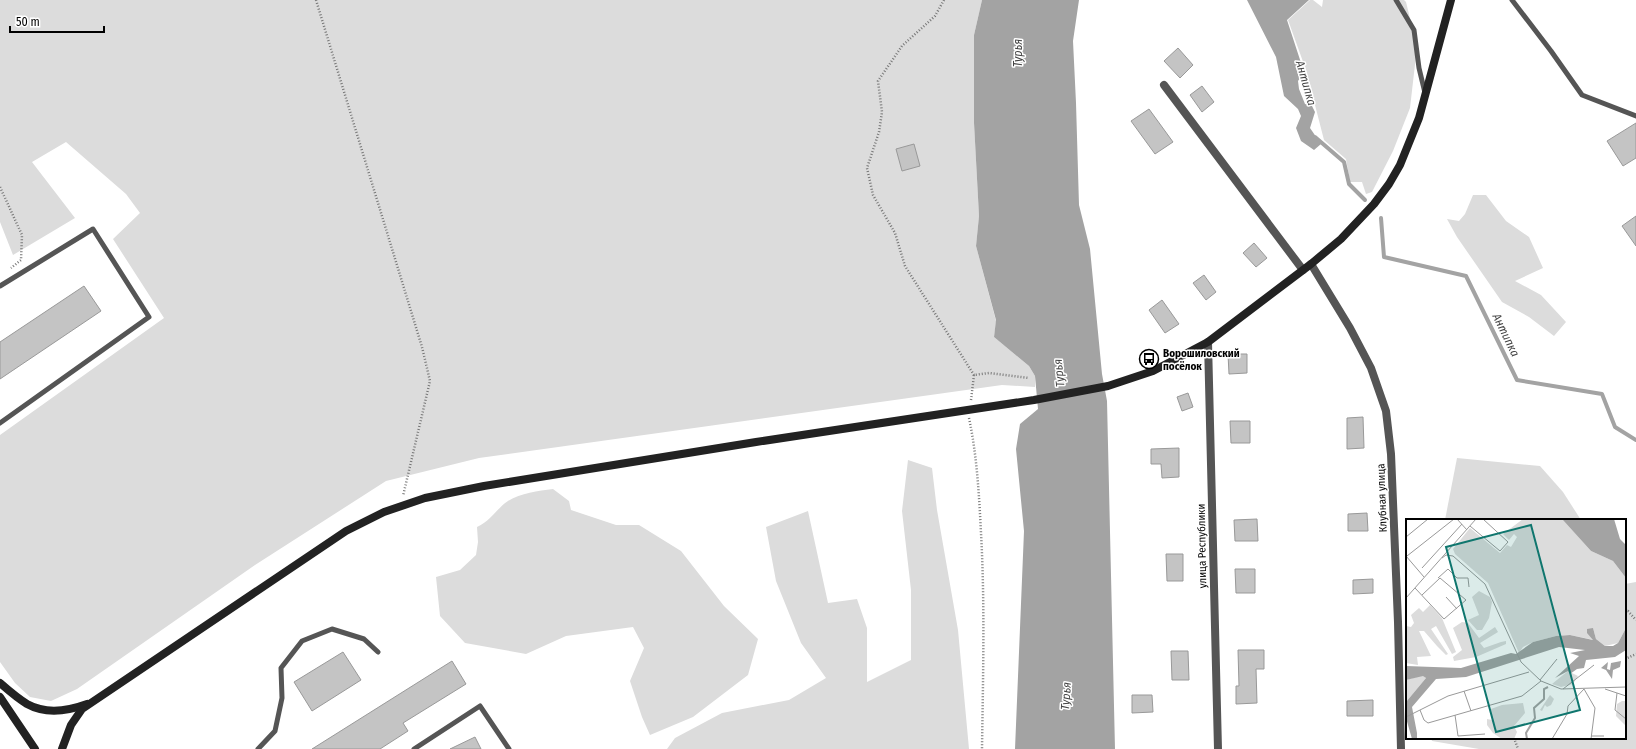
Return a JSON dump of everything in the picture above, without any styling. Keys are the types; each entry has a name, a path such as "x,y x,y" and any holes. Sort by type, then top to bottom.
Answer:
{"main road":[{"path":"62,749 70,725 82,709 346,532 384,512 425,498 484,486 756,442 1034,400 1108,386 1153,371 1208,342 1311,264 1341,239 1374,204 1390,184 1400,165 1419,118 1451,0"},
{"path":"0,683 27,704 48,710 62,711 82,706 98,698"},
{"path":"0,697 35,749"}],"street":[{"path":"1164,85 1303,270"},
{"name":"Клубная улица","path":"1311,264 1350,328 1371,368 1386,411 1392,462 1401,749"},
{"name":"улица Республики","path":"1208,342 1218,749"}],"lane":[{"path":"1396,0 1414,30 1419,68 1425,95"},
{"path":"1512,0 1551,51 1582,96 1636,116"},
{"path":"0,286 93,229 149,317 0,423"},
{"path":"258,749 275,731 282,698 281,668 302,641 332,629 364,639 378,652"},
{"path":"414,749 480,706 509,749"}],"path":[{"path":"316,0 422,347 430,381 401,506"},
{"path":"944,0 935,16 902,46 878,81 882,112 879,132 867,168 873,195 895,233 905,266 974,375 972,398 968,410 975,447 982,562 984,650 982,749"},
{"path":"0,187 22,235 21,260 5,272"},
{"path":"974,375 989,373 1029,378"},
{"path":"1626,612 1628,611 1636,620"},
{"path":"1626,659 1636,654"},
{"path":"1514,739 1518,749"}],"shaded area":[{"path":"0,0 982,0 974,35 974,123 979,216 976,246 996,321 994,337 1029,366 1035,376 1035,387 1002,385 479,458 386,481 255,565 77,689 51,701 30,697 15,683 0,662 0,435 164,318 113,239 140,213 126,194 66,142 32,162 75,218 13,255 0,222"},
{"path":"1310,0 1313,0 1322,7 1323,0 1404,0 1406,2 1417,47 1410,108 1393,151 1372,192 1366,194 1362,182 1350,182 1346,159 1324,140 1306,70 1288,20"},
{"path":"1473,195 1486,195 1506,221 1529,237 1543,268 1515,281 1541,295 1566,322 1554,336 1529,317 1502,302 1457,237 1447,219 1459,221 1465,214"},
{"path":"1457,458 1540,466 1563,492 1580,519 1445,519"},
{"path":"908,460 932,468 937,510 958,630 969,749 667,749 675,738 722,713 789,700 826,678 801,643 776,581 766,527 808,511 828,603 857,599 867,628 867,682 911,660 911,590 902,511"},
{"path":"553,489 569,501 571,510 616,525 639,525 681,551 724,606 758,639 748,675 693,717 650,735 642,717 630,681 644,648 633,627 566,636 526,654 465,643 440,616 436,577 460,570 476,555 478,542 477,527 486,521 504,504 513,498 524,494"},
{"path":"1636,582 1636,749 1479,749 1432,741 1431,739 1626,739 1626,584"}],"water":[{"name":"Турья","path":"982,0 1079,0 1073,41 1079,205 1090,249 1102,374 1107,401 1115,749 1015,749 1024,531 1016,449 1020,424 1038,409 1035,376 1029,366 994,337 996,320 976,246 979,216 974,123 974,35"},
{"path":"1247,0 1309,0 1287,20 1304,72 1298,81 1299,89 1305,104 1312,106 1315,112 1310,128 1321,144 1314,150 1301,141 1296,128 1301,116 1298,109 1284,96 1276,57"}],"building":[{"path":"1178,48 1193,65 1180,78 1164,61"},
{"path":"1202,86 1214,102 1202,112 1190,95"},
{"path":"1149,109 1173,142 1155,154 1131,121"},
{"path":"1636,123 1636,158 1623,166 1607,141"},
{"path":"914,144 920,166 902,171 896,149"},
{"path":"1636,216 1636,246 1622,226"},
{"path":"1254,243 1267,258 1256,267 1243,253"},
{"path":"1204,275 1216,292 1206,300 1193,283"},
{"path":"84,286 101,311 0,379 0,342"},
{"path":"1162,300 1179,324 1165,333 1149,310"},
{"path":"1228,354 1247,354 1247,373 1229,374"},
{"path":"1188,393 1193,407 1182,411 1177,397"},
{"path":"1363,417 1364,448 1347,449 1347,418"},
{"path":"1230,421 1250,421 1250,443 1231,443"},
{"path":"1179,448 1179,477 1162,478 1161,464 1151,464 1151,449"},
{"path":"1367,513 1368,531 1348,531 1348,514"},
{"path":"1257,519 1258,541 1235,541 1234,520"},
{"path":"1166,554 1183,554 1183,581 1167,581"},
{"path":"1235,569 1255,569 1255,593 1236,593"},
{"path":"1373,579 1373,593 1353,594 1353,580"},
{"path":"1238,650 1264,650 1264,669 1256,669 1257,703 1236,704 1236,686 1239,686"},
{"path":"1171,651 1188,651 1189,680 1172,680"},
{"path":"343,652 361,680 312,711 294,682"},
{"path":"452,661 466,684 403,723 408,731 380,749 312,749"},
{"path":"1132,695 1152,695 1153,712 1132,713"},
{"path":"1373,700 1373,716 1347,716 1347,701"},
{"path":"475,737 481,749 450,749"}],"waterway":[{"name":"Антипка","path":"1315,137 1344,162 1349,184 1365,200"},
{"name":"Антипка","path":"1381,218 1384,257 1466,276 1517,380 1602,394 1615,427 1636,440"}],"place":[{"name":"Ворошиловский посёлок","path":"1149,359"}]}
